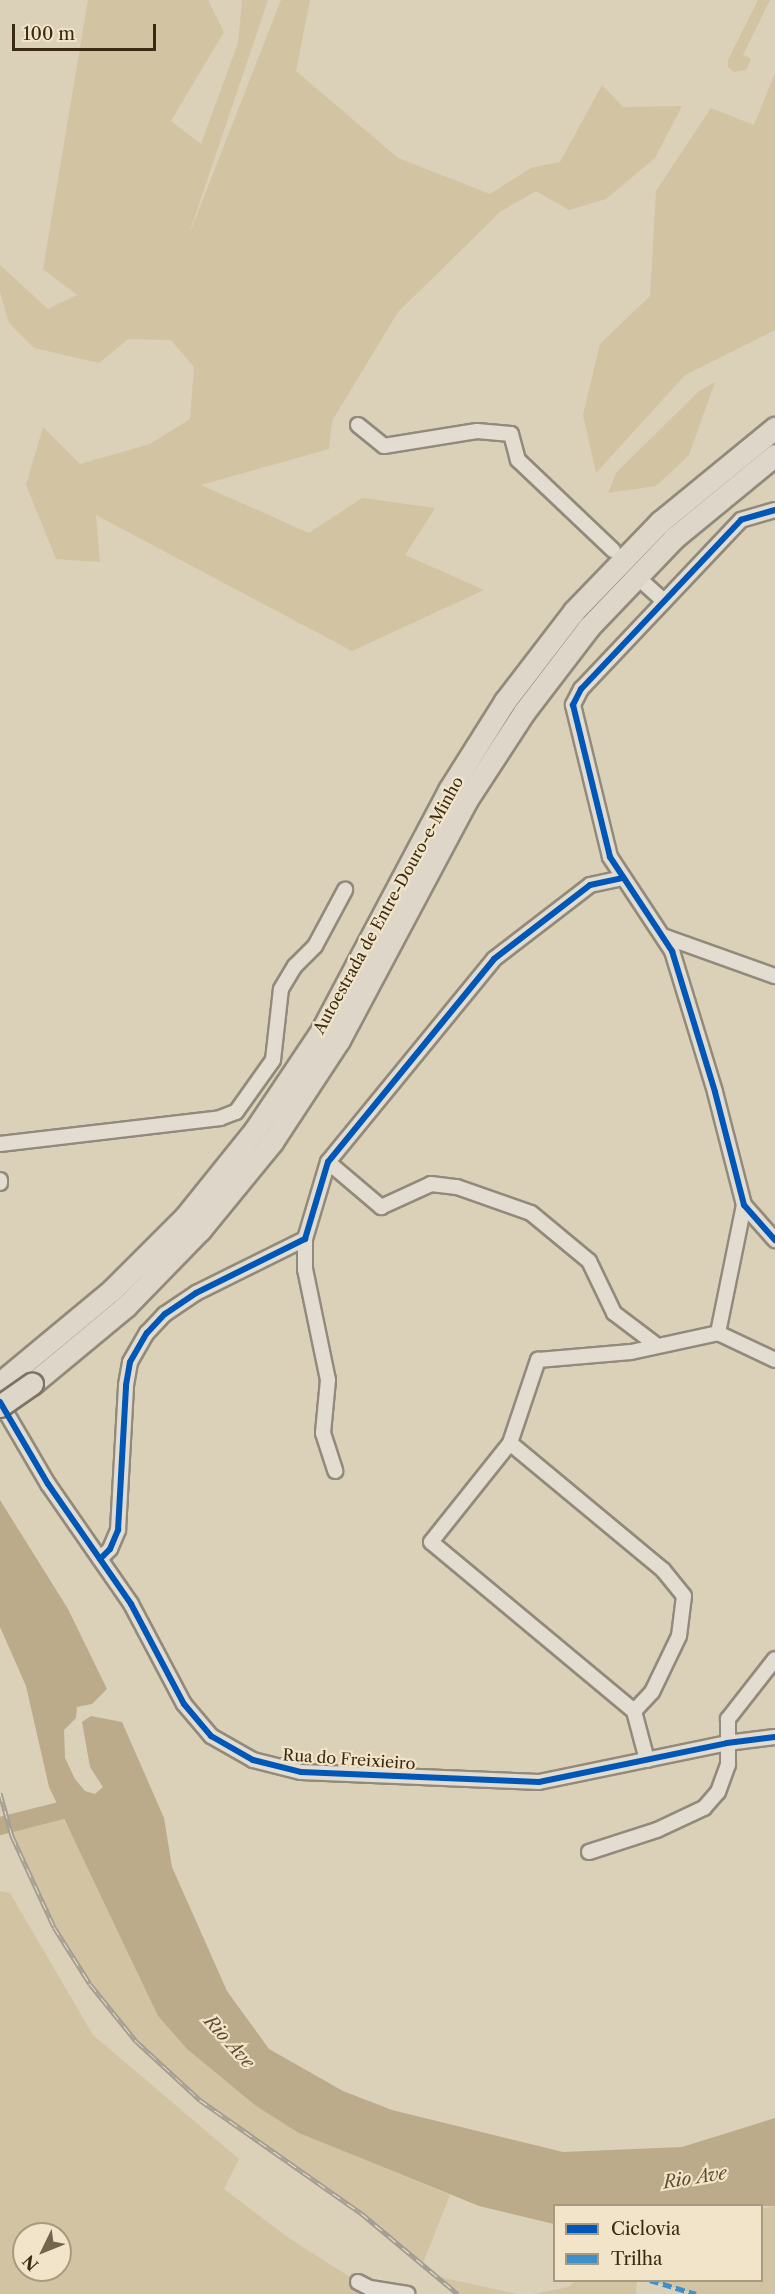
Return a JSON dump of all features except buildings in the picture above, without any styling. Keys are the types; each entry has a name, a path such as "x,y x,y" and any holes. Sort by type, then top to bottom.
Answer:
{"highway":[{"name":"Autoestrada de Entre-Douro-e-Minho","path":"0,1404 185,1217 255,1130 322,1029 449,790 505,702 574,611 660,522 775,428"},
{"name":"Autoestrada de Entre-Douro-e-Minho","path":"0,1383 26,1376 126,1306 200,1230 272,1142 339,1040 466,801 524,712 589,627 674,538 775,455"}],"street":[{"path":"358,425 384,446 477,431 511,435 518,460 613,550"},
{"path":"718,1332 744,1205 712,1082 672,951 610,857 573,705 581,688 741,520 775,510"},
{"path":"645,584 664,601"},
{"path":"335,1471 323,1433 328,1380 305,1269 305,1239 328,1162 494,958 590,885 622,878"},
{"path":"0,1144 219,1118 236,1112 273,1060 281,989 295,966 315,946 345,890"},
{"path":"663,936 775,976"},
{"path":"328,1162 381,1207 431,1184 473,1191 531,1213 590,1261 614,1314 654,1344"},
{"path":"744,1205 775,1240"},
{"path":"100,1559 110,1549 118,1530 126,1385 130,1362 147,1333 165,1314 196,1293 305,1239"},
{"path":"647,1760 634,1711 431,1542 510,1443 538,1360 631,1352 654,1344 718,1332 775,1360"},
{"name":"Rua do Freixieiro","path":"0,1404 48,1484 131,1604 191,1712 211,1736 253,1760 301,1772 539,1782 727,1743 775,1737"},
{"path":"510,1443 663,1570 684,1596 679,1636 652,1692 634,1711"},
{"path":"590,1852 657,1830 704,1808 718,1792 728,1764 728,1719 775,1659"},
{"path":"358,2282 370,2288 408,2294"}],"shaded area":[{"path":"88,0 208,0 224,32 171,121 201,144 238,43 242,0 268,0 187,240 281,0 310,0 296,71 398,158 490,194 531,168 560,162 602,85 623,107 682,106 655,158 606,199 569,210 536,191 500,212 398,312 332,421 329,449 201,485 309,533 362,498 435,508 405,555 484,590 352,651 96,515 100,562 56,559 26,485 43,427 80,464 150,444 190,419 194,367 171,340 128,339 99,363 34,348 9,323 0,292 0,265 48,309 77,295 43,269"},
{"path":"758,0 770,0 743,55 751,59 746,70 734,72 728,67 728,60"},
{"path":"775,73 775,330 685,375 596,473 583,415 600,344 650,296 656,191 711,108 754,125"},
{"path":"715,382 689,455 656,486 608,493 616,473 698,392"},
{"path":"59,1812 86,1860 158,2016 187,2049 256,2106 300,2133 450,2195 423,2263 361,2213 200,2100 136,2041 105,2003 54,1927 7,1820"},
{"path":"0,1891 10,1893 93,2035 239,2159 224,2189 290,2239 358,2282 408,2294 0,2294"},
{"path":"775,2206 775,2294 696,2294 654,2282 763,2282 763,2209"},
{"path":"439,2277 517,2294 458,2294"},
{"path":"574,2282 637,2282 636,2294 534,2294 569,2287"}],"water":[{"name":"Rio Ave","path":"0,1500 68,1609 107,1689 92,1704 77,1707 76,1718 64,1730 65,1758 75,1779 85,1791 95,1794 103,1787 90,1767 82,1722 91,1716 122,1722 164,1818 172,1867 227,1991 269,2049 343,2091 392,2110 563,2152 682,2147 775,2118 775,2206 763,2206 763,2204 553,2204 553,2224 479,2206 299,2133 256,2106 187,2049 158,2016 49,1787 26,1686 0,1627"}],"waterway":[{"path":"0,1826 79,1806"}],"railway":[{"path":"0,1793 12,1836 54,1927 90,1984 136,2041 200,2100 361,2213 458,2294"}],"marked path":[{"path":"657,2282 696,2294"}],"cycle path":[{"path":"775,510 741,520 581,689 573,705 610,857 672,951 715,1092 744,1205 775,1240"},
{"path":"100,1559 110,1549 118,1530 126,1385 130,1362 147,1333 165,1314 196,1293 305,1239 328,1162 494,959 590,885 623,878"},
{"path":"0,1402 48,1484 131,1604 184,1704 211,1736 253,1760 301,1772 539,1782 727,1743 775,1737"}]}
